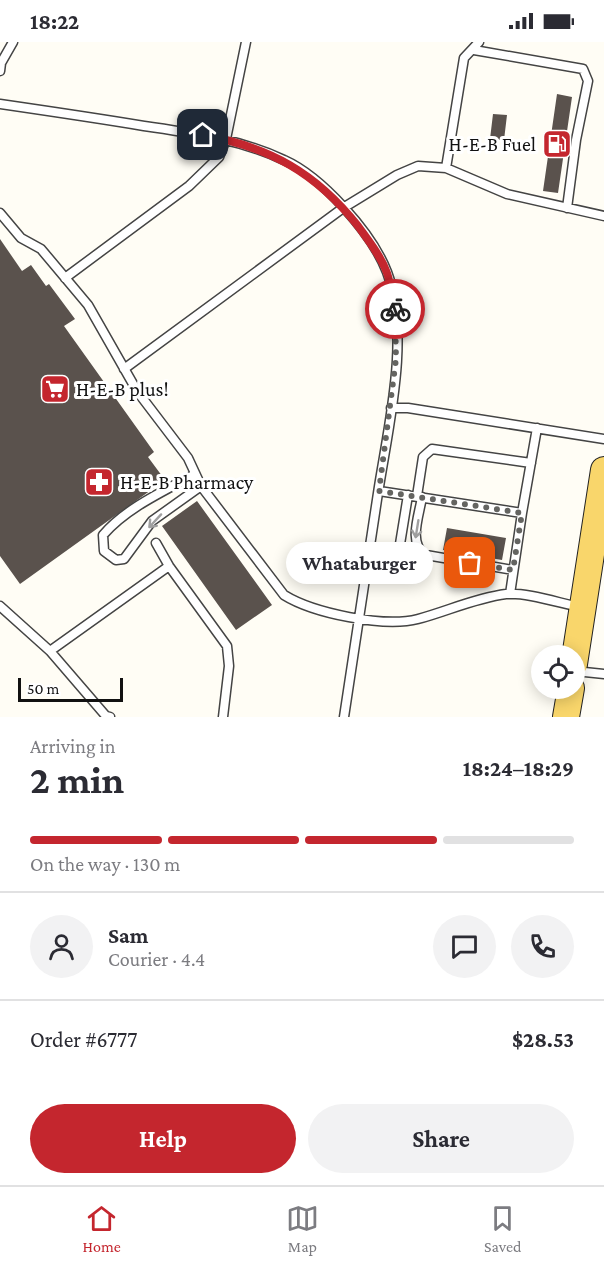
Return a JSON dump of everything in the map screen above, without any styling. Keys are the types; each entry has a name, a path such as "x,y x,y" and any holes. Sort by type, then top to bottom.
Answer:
{"main road":[{"path":"577,645 604,470"},
{"path":"567,717 569,699"}],"lane":[{"path":"0,66 13,42"},
{"path":"65,278 189,186 219,157 226,139 246,42"},
{"path":"446,168 464,58 472,46 479,42"},
{"path":"472,46 584,69 588,81 576,140 567,208"},
{"path":"0,104 226,139 285,160 317,182 343,208 369,240 387,272 396,312 397,339 391,408 344,717"},
{"path":"124,369 343,208 397,175 418,166 446,168 507,194 604,216"},
{"path":"0,213 21,238 41,249 88,305 124,369 164,429 188,458 201,486 284,595 306,606 391,621 416,620 473,600 510,594 583,607"},
{"path":"391,408 408,408 604,439"},
{"path":"510,594 537,428"},
{"path":"513,570 403,551 400,544 415,496 423,457 432,449 531,463"},
{"path":"195,474 156,495 112,524 103,535 104,551 116,560 124,559 152,521 201,486"},
{"path":"379,491 522,513"},
{"path":"415,496 415,542 417,549 426,556"},
{"path":"156,543 169,566 227,646 229,666 223,717"},
{"path":"50,651 169,566"},
{"path":"0,606 50,651 106,716 110,717"},
{"path":"585,672 604,674"}],"building":[{"name":"H-E-B Fuel","path":"557,94 572,97 558,193 543,191"},
{"path":"493,114 507,115 504,140 490,139"},
{"name":"H-E-B plus!","path":"0,239 22,271 31,265 46,286 49,284 75,319 64,326 154,452 148,457 165,480 20,584 0,556"},
{"path":"197,501 272,605 236,630 162,526"},
{"path":"447,528 506,538 502,560 443,550"}],"way so far":[{"path":"395,309 396,359 379,491 522,513 513,570 470,563"}],"place":[{"name":"H-E-B Fuel","path":"557,144"},
{"name":"H-E-B plus!","path":"55,389"},
{"name":"H-E-B Pharmacy","path":"99,482"},
{"name":"Whataburger","path":"470,563"}],"route":[{"path":"203,135 226,139 285,160 317,182 343,208 369,240 387,272 395,309"}]}
